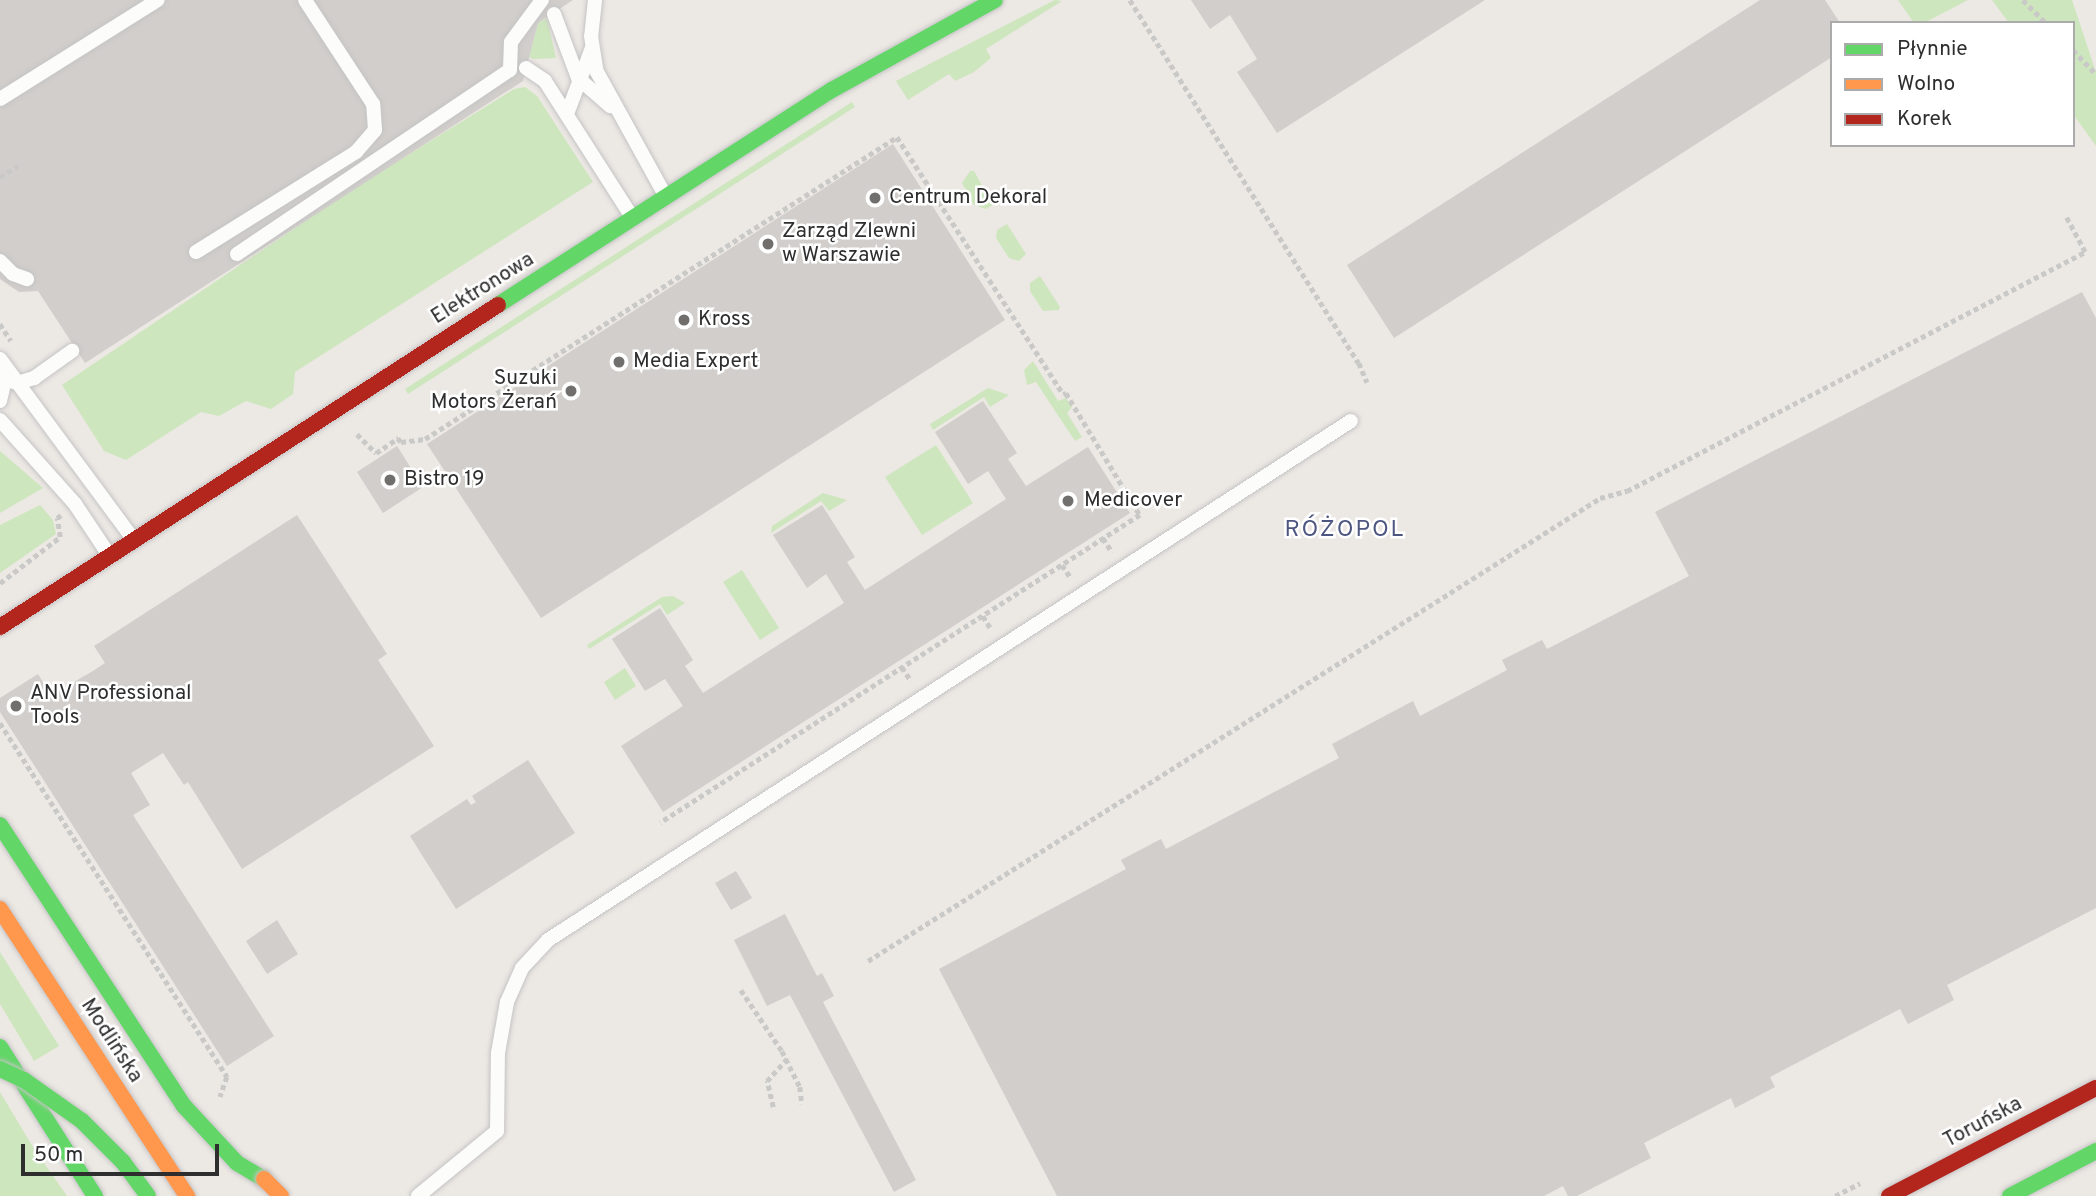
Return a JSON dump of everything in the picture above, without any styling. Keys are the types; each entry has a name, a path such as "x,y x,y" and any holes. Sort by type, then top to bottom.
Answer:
{"main road":[{"name":"Elektronowa","path":"0,626 832,90 995,0"},
{"path":"0,825 177,1098 228,1154 264,1179 281,1196"},
{"name":"Modlińska","path":"0,909 187,1196"},
{"path":"0,1047 95,1196"},
{"path":"0,1069 24,1080 82,1121 123,1162 148,1196"},
{"name":"Toruńska","path":"1889,1196 2096,1088"},
{"path":"2010,1196 2096,1151"}],"lane":[{"path":"0,99 158,0"},
{"path":"196,252 356,152 375,130 373,104 305,0"},
{"path":"237,254 510,70 510,42 542,0"},
{"path":"596,0 592,48 597,72 616,111 666,196"},
{"path":"554,14 578,78 616,111"},
{"path":"567,114 578,78 592,48"},
{"path":"527,68 545,82 633,219"},
{"path":"0,261 13,274 27,279"},
{"path":"6,374 34,379 72,351"},
{"path":"6,374 133,541"},
{"path":"0,401 6,374"},
{"path":"0,420 75,504 109,556"},
{"path":"418,1196 497,1131 498,1053 507,1002 522,968 548,940 1351,421"},
{"path":"0,436 18,440"}],"path":[{"path":"1130,0 1359,363 1367,382"},
{"path":"2023,0 2044,21"},
{"path":"2075,52 2096,74"},
{"path":"355,432 376,453 398,438 401,442 425,439 897,136 1063,394 1066,393 1140,515 660,823"},
{"path":"0,177 22,163"},
{"path":"868,961 1600,498 1627,491 2085,252 2065,215"},
{"path":"0,583 60,537 57,518 75,504"},
{"path":"1103,538 1112,552"},
{"path":"1062,565 1071,578"},
{"path":"983,615 992,629"},
{"path":"902,667 911,681"},
{"path":"0,723 227,1077 218,1094 225,1104"},
{"path":"741,990 787,1059 800,1087 802,1104"},
{"path":"773,1107 767,1081 787,1059"}],"green space":[{"path":"1055,0 1062,1 986,49 991,58 974,72 955,81 949,74 908,100 896,81"},
{"path":"1898,0 1968,0 1928,21 1913,21"},
{"path":"1992,0 2072,0 2096,72 2096,146 2075,117 2075,21 2008,21"},
{"path":"547,18 556,58 534,59 529,57 538,23"},
{"path":"525,87 537,96 593,182 295,372 293,394 271,409 246,401 219,416 201,412 126,460 104,451 62,385 347,193 514,89"},
{"path":"852,102 855,107 408,394 405,389"},
{"path":"970,171 974,171 993,205 986,209 974,205 962,183"},
{"path":"1007,224 1026,254 1019,261 1009,258 996,238 997,230"},
{"path":"1040,276 1060,307 1059,310 1043,311 1030,291 1030,283"},
{"path":"1033,361 1058,401 1066,398 1072,407 1067,413 1082,437 1075,441 1036,382 1027,385 1024,370"},
{"path":"988,388 1009,395 990,407 984,397 933,430 930,424"},
{"path":"936,445 973,503 922,535 885,477"},
{"path":"0,451 43,488 0,513"},
{"path":"823,493 847,500 829,511 821,501 771,533 772,526"},
{"path":"40,505 53,520 56,534 0,573 0,525"},
{"path":"742,570 779,628 760,640 723,582"},
{"path":"673,596 685,603 667,615 660,604 589,649 587,645 662,597"},
{"path":"625,668 636,686 615,700 604,682"},
{"path":"0,952 59,1046 34,1061 0,1004"},
{"path":"0,1092 33,1147 67,1196 0,1196"}],"building":[{"path":"0,0 573,0 538,23 523,81 85,363 38,291 19,292 0,279"},
{"path":"1191,0 1485,0 1277,133 1237,72 1257,59 1230,15 1210,29"},
{"path":"1760,0 1825,0 1839,21 1830,21 1830,58 1394,338 1347,265"},
{"path":"893,144 1005,320 541,618 427,444"},
{"path":"2082,292 2096,318 2096,908 1947,985 1954,1000 1908,1024 1900,1009 1770,1077 1775,1087 1735,1108 1731,1098 1644,1143 1651,1158 1577,1196 1568,1196 1563,1186 1544,1196 1057,1196 939,969 1126,869 1121,860 1161,839 1166,849 1339,758 1332,744 1413,701 1420,716 1507,670 1502,660 1542,640 1547,649 1689,576 1655,512"},
{"path":"983,401 1017,453 1008,459 1026,486 1088,447 1130,513 663,812 621,746 683,706 665,679 645,691 612,639 660,608 693,660 685,666 703,693 844,603 826,574 807,588 773,535 822,505 855,557 847,562 865,590 1006,499 988,471 968,484 935,432"},
{"name":"Bistro 19","path":"397,446 423,487 383,513 357,472"},
{"path":"297,515 387,654 378,660 434,746 242,869 188,782 184,785 163,753 131,773 150,805 133,815 274,1036 227,1066 0,712 0,698 38,674 51,695 93,671 105,663 94,646"},
{"path":"528,760 575,833 456,909 410,836 467,799 471,805 476,802 472,796"},
{"path":"736,871 752,898 731,910 715,883"},
{"path":"785,914 817,976 822,973 834,996 823,1002 916,1180 894,1192 790,995 767,1006 734,940"},
{"path":"277,920 298,954 267,974 246,941"}],"traffic: fast":[{"path":"498,305 832,90 995,0"},
{"path":"0,825 184,1106 237,1163 264,1179"},
{"path":"0,1047 95,1196"},
{"path":"0,1069 24,1080 82,1121 123,1162 148,1196"},
{"path":"2010,1196 2096,1151"}],"traffic: slow":[{"path":"0,909 187,1196"},
{"path":"264,1179 281,1196"}],"traffic: jam":[{"path":"0,627 498,305"},
{"path":"1889,1196 2096,1088"}],"place":[{"name":"Centrum Dekoral","path":"875,198"},
{"name":"Zarząd Zlewni w Warszawie","path":"768,244"},
{"name":"Kross","path":"684,320"},
{"name":"Media Expert","path":"619,362"},
{"name":"Suzuki Motors Żerań","path":"571,391"},
{"name":"Bistro 19","path":"390,480"},
{"name":"Medicover","path":"1068,501"},
{"name":"ANV Professional Tools","path":"16,706"}],"district":[{"name":"RÓŻOPOL","path":"1345,531"}]}
